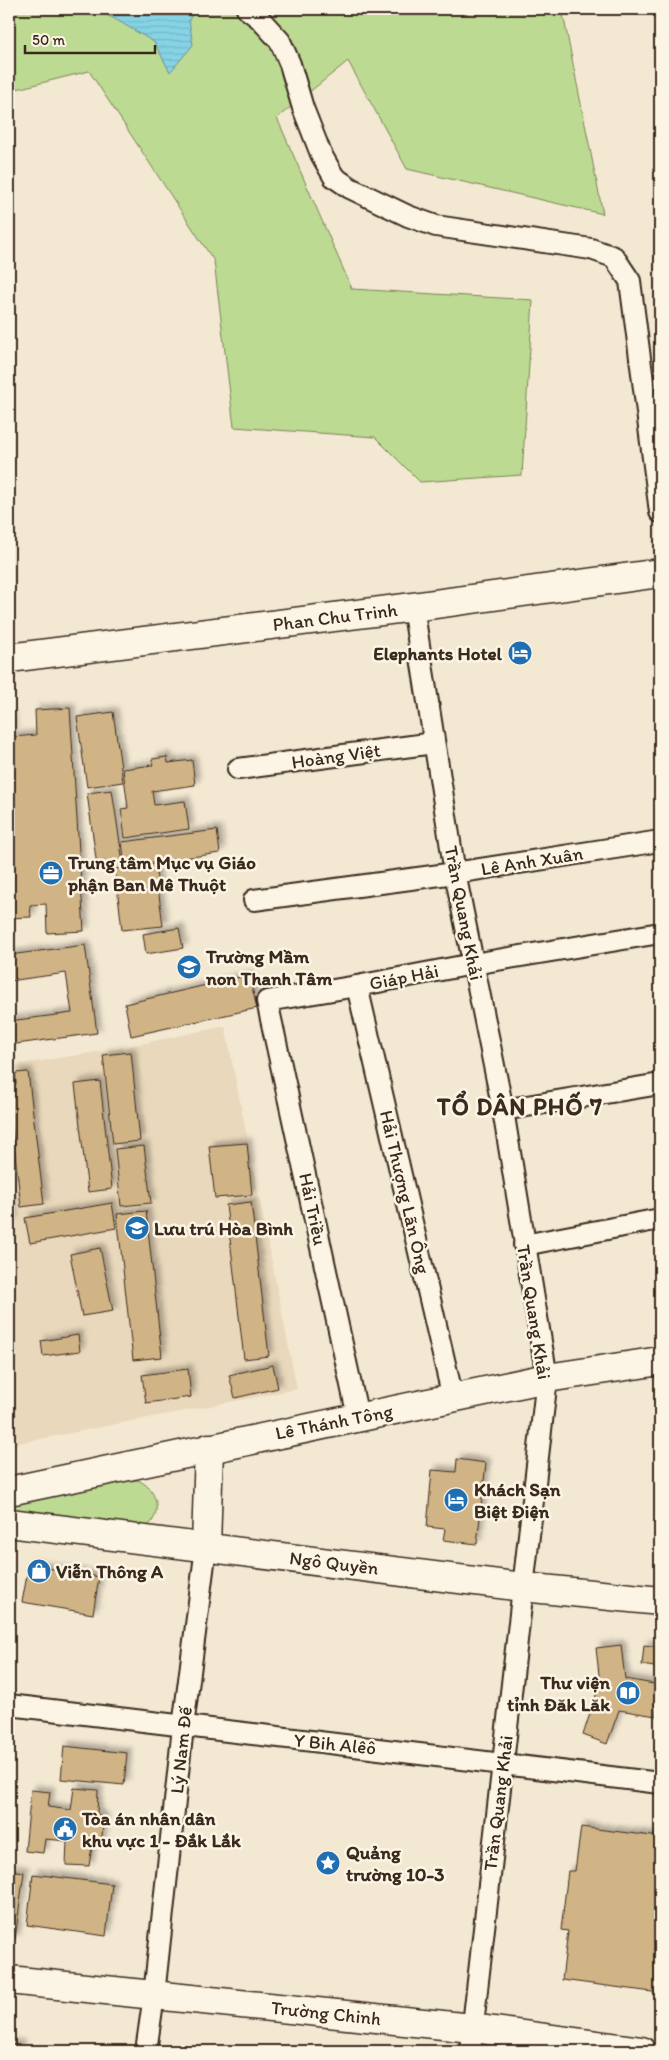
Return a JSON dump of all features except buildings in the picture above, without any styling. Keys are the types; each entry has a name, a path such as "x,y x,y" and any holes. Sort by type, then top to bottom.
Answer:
{"main road":[{"name":"Phan Chu Trinh","path":"9,657 413,607 660,573"},
{"name":"Lê Thánh Tông","path":"9,1491 547,1378 660,1361"},
{"name":"Lý Nam Đế","path":"206,1547 209,1448"},
{"name":"Ngô Quyền","path":"9,1523 523,1587 660,1601"},
{"name":"Trường Chinh","path":"9,1980 154,1995 471,2040 642,2051"}],"street":[{"path":"247,9 259,18 280,41 290,64 303,108 321,154 334,177 350,188 408,216 436,226 592,249 614,257 630,281 660,512"},
{"name":"Trần Quang Khải","path":"413,607 455,873 503,1110 547,1378 471,2040"},
{"name":"Hoàng Việt","path":"238,769 434,743"},
{"name":"Lê Anh Xuân","path":"254,900 455,873 660,842"},
{"name":"Giáp Hải","path":"267,1001 660,933"},
{"name":"Hải Thượng Lãn Ông","path":"357,986 453,1398"},
{"name":"Hải Triều","path":"267,1001 358,1417"},
{"path":"503,1110 660,1084"},
{"path":"524,1245 660,1219"},
{"name":"Lý Nam Đế","path":"146,2051 154,1995 182,1727 206,1547"},
{"name":"Y Bih Alêô","path":"9,1705 182,1727 502,1762 660,1783"}],"shaded area":[{"name":"Lưu trú Hòa Bình","path":"225,1026 297,1389 9,1445 9,1066 116,1049"}],"green space":[{"path":"9,9 562,9 603,214 407,169 348,61 277,118 352,289 533,300 522,475 420,482 375,437 234,427 214,261 89,71 9,91"},
{"path":"137,1480 152,1492 156,1504 156,1510 151,1523 141,1529 9,1517 9,1498"}],"water":[{"path":"93,9 195,9 189,20 193,45 170,72 154,42 115,19"}],"place":[{"name":"Elephants Hotel","path":"520,653"},
{"name":"Trung tâm Mục vụ Giáo phận Ban Mê Thuột","path":"51,873"},
{"name":"Trường Mầm non Thanh Tâm","path":"189,967"},
{"name":"Lưu trú Hòa Bình","path":"137,1228"},
{"name":"Khách Sạn Biệt Điện","path":"456,1500"},
{"name":"Viễn Thông A","path":"39,1571"},
{"name":"Thư viện tỉnh Đăk Lăk","path":"628,1693"},
{"name":"Tòa án nhân dân khu vực 1 - Đắk Lắk","path":"65,1829"},
{"name":"Quảng trường 10-3","path":"328,1863"}],"district":[{"name":"TỔ DÂN PHỐ 7","path":"520,1106"}]}
